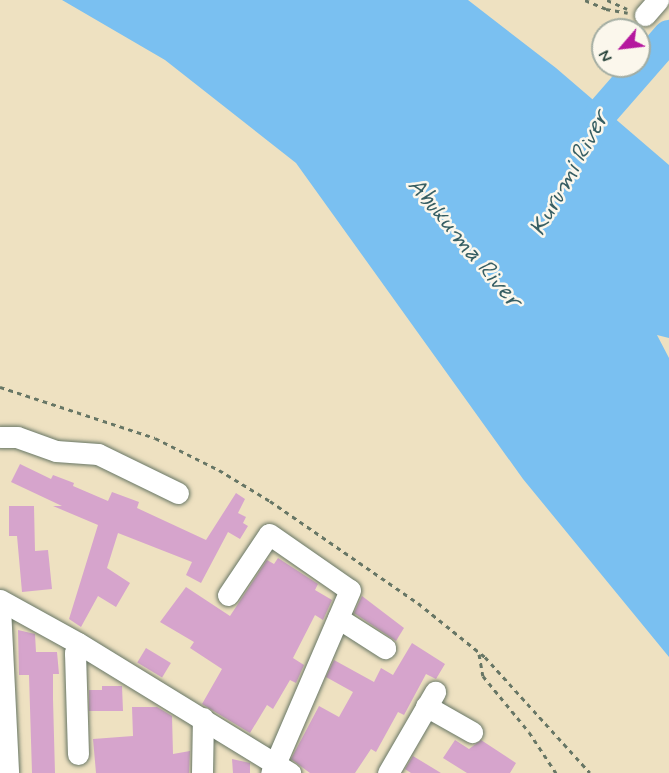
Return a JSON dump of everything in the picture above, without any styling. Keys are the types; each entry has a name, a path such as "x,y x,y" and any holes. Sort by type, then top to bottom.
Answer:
{"street":[{"path":"0,436 17,437 56,451 98,454 178,493"},
{"path":"0,600 78,643 203,718 279,770 350,590 269,534 228,596"},
{"path":"0,607 8,773"},
{"path":"338,618 385,648"},
{"path":"78,643 75,653 78,754"},
{"path":"388,773 431,699 472,732"},
{"path":"202,773 203,718"}],"path":[{"path":"585,0 606,9 651,8"},
{"path":"607,0 651,8"},
{"path":"479,653 483,676 529,732 556,773"}],"water":[{"name":"Abukuma River","path":"62,0 468,0 556,68 669,165 669,338 657,335 669,358 669,657 523,479 296,163 165,60"}],"building":[{"path":"20,464 51,479 53,475 74,483 73,486 108,501 112,492 139,502 137,508 206,540 236,493 245,499 238,513 246,517 243,523 248,526 240,539 228,532 201,583 186,575 192,562 118,533 107,568 130,583 116,607 98,596 81,627 69,619 98,525 53,506 62,506 11,482"},
{"path":"9,506 34,506 35,551 48,550 52,589 22,592 17,536 9,536"},
{"path":"278,558 318,584 315,590 332,600 323,620 315,615 293,658 304,665 296,683 290,680 273,709 267,705 250,733 202,704 222,669 190,648 194,642 160,622 186,587 230,616 267,560 274,564"},
{"path":"362,596 404,628 396,641 354,613"},
{"path":"18,630 35,634 36,652 57,652 59,674 53,674 55,773 32,773 29,675 19,675"},
{"path":"412,643 445,664 436,679 426,674 404,715 398,712 376,752 371,749 355,773 310,773 291,759 319,706 339,717 353,692 326,677 334,660 374,682 381,668 393,675"},
{"path":"146,648 171,663 162,678 137,663"},
{"path":"102,686 122,686 123,711 89,711 89,690 102,690"},
{"path":"132,707 157,707 172,716 173,754 190,751 189,773 96,773 93,739 133,736"},
{"path":"455,740 469,749 481,740 516,763 510,773 467,773 443,758"},
{"path":"413,756 441,773 411,773 405,769"},
{"path":"232,759 250,763 250,773 233,773"}],"waterway":[{"name":"Kurumi River","path":"583,146 600,115 669,36"}]}
